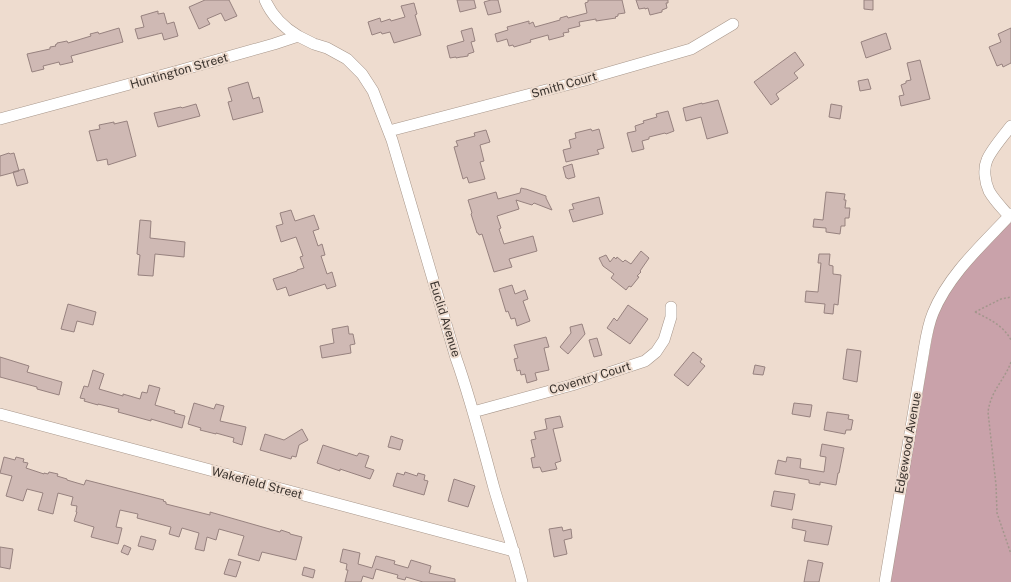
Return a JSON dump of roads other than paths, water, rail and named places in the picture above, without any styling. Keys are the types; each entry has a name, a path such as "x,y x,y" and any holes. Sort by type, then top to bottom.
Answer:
{"street":[{"path":"265,0 277,19 288,30 298,36"},
{"name":"Smith Court","path":"388,131 578,82 691,49 733,24"},
{"name":"Euclid Avenue","path":"298,36 334,51 352,64 362,74 373,91 392,140 456,358 466,387 522,582"},
{"name":"Huntington Street","path":"0,119 178,71 298,36"},
{"path":"1010,215 997,202 989,190 985,176 987,161 991,153 1011,126"},
{"name":"Edgewood Avenue","path":"885,582 924,350 932,315 949,283 973,254 1010,215"},
{"name":"Coventry Court","path":"473,412 572,385 645,361 656,352 664,340 671,318 671,307"},
{"name":"Wakefield Street","path":"0,414 514,551"}]}
